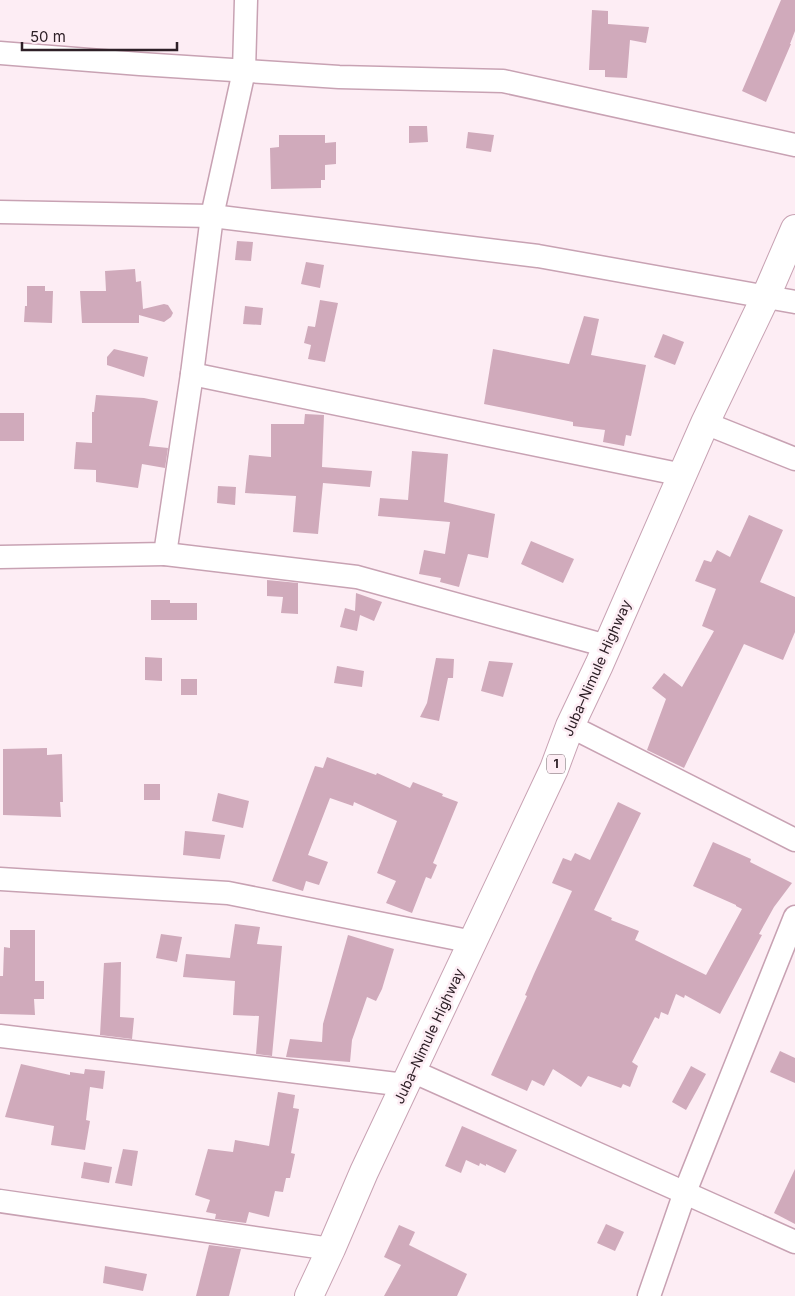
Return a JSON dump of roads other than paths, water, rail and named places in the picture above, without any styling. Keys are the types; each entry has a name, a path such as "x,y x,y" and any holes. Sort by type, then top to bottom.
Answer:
{"main road":[{"name":"Juba–Nimule Highway","path":"309,1296 364,1172 554,769 570,726 608,646 706,423 766,296 795,229"}],"street":[{"path":"165,554 192,374 212,216 244,71 246,0"},
{"path":"0,52 140,64 339,77 503,81 795,145"},
{"path":"0,212 212,216 538,256 795,302"},
{"path":"192,374 683,476"},
{"path":"706,423 795,458"},
{"path":"0,557 165,554 357,577 608,646"},
{"path":"570,726 795,840"},
{"path":"0,879 228,893 474,942"},
{"path":"649,1296 685,1192 795,917"},
{"path":"0,1036 409,1078 685,1192 795,1242"},
{"path":"0,1201 331,1249"}]}
